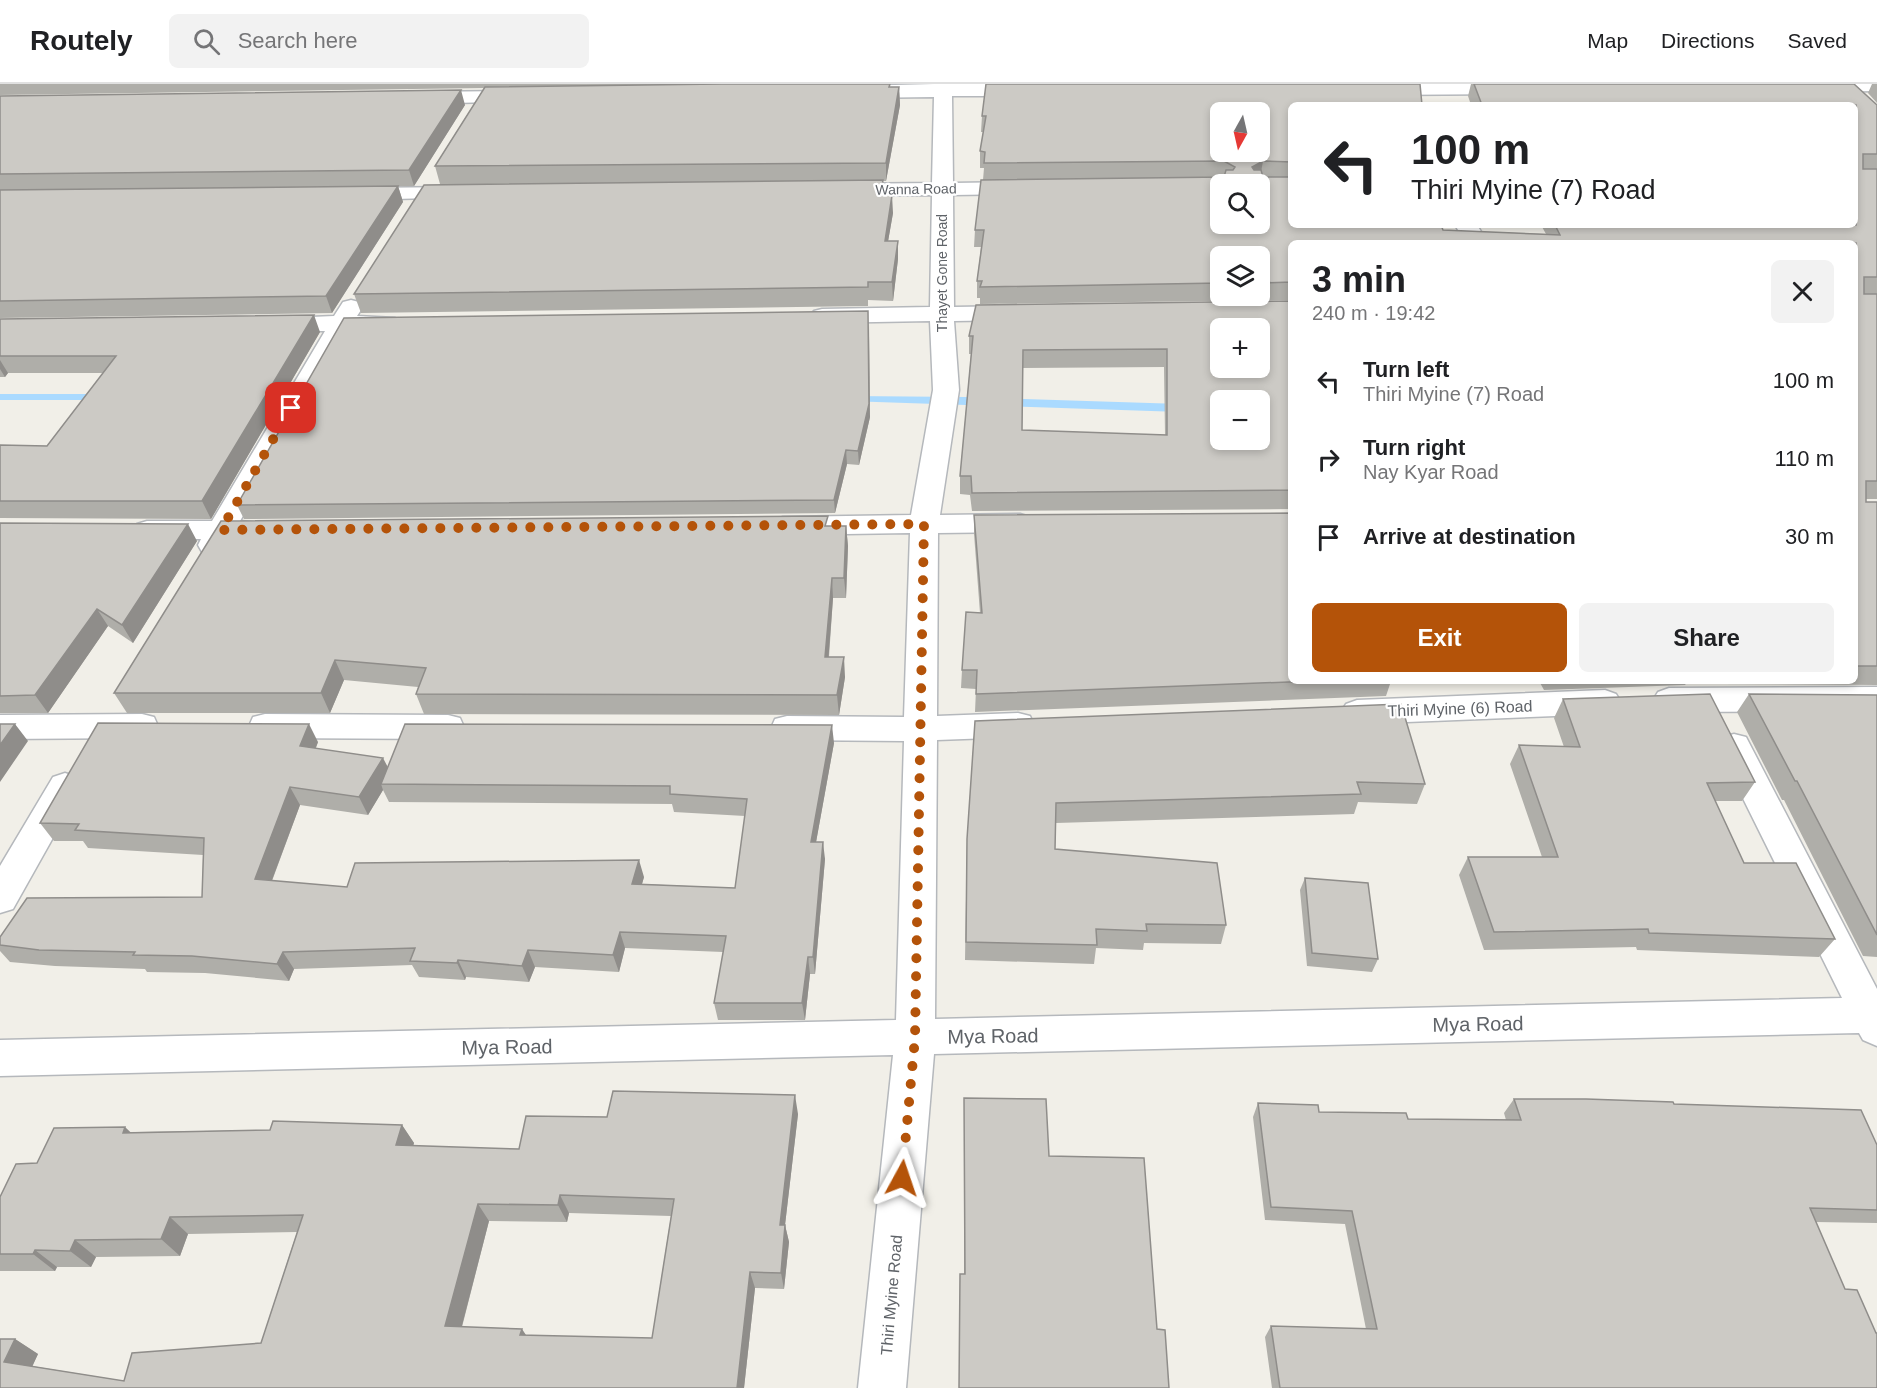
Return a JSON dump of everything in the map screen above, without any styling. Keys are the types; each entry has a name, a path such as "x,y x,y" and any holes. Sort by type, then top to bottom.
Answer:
{"street":[{"path":"1845,85 1862,100"},
{"path":"1786,86 1877,85"},
{"path":"836,92 943,87 1050,90"},
{"name":"Thayet Gone Road","path":"943,87 944,401"},
{"path":"1359,89 1397,93 1537,88"},
{"path":"400,98 542,96"},
{"path":"470,116 483,97"},
{"path":"410,214 434,174"},
{"name":"Wanna Road","path":"824,190 1047,188"},
{"path":"340,194 481,193"},
{"path":"197,570 359,293"},
{"path":"800,317 1047,313"},
{"path":"246,324 411,322"},
{"name":"Thiri Myine Road","path":"882,1388 915,1038 924,524 944,401"},
{"path":"757,526 1042,523"},
{"path":"116,530 293,530"},
{"path":"1705,690 1875,1019"},
{"name":"Thiri Myine (6) Road","path":"1326,713 1705,690 1877,699"},
{"path":"0,898 118,696"},
{"path":"753,728 919,729 1051,724"},
{"path":"0,727 171,726"},
{"path":"231,726 480,727"},
{"name":"Mya Road","path":"0,1058 1875,1019"}],"building":[{"path":"890,84 889,87 899,87 886,163 435,166 485,87"},
{"path":"986,84 1420,84 1422,102 1288,102 1288,162 1270,161 1270,102 1210,102 1210,161 984,163 985,152 980,151 986,116 982,116"},
{"path":"1474,84 1854,84 1877,105 1877,154 1863,154 1863,169 1877,169 1877,277 1864,277 1864,294 1877,294 1877,481 1866,481 1866,502 1877,502 1877,666 1858,666 1858,240 1288,240 1288,282 1270,283 1270,246 1210,246 1210,283 980,287 982,281 977,281 984,230 975,230 981,180 1210,177 1210,234 1270,234 1270,177 1288,177 1288,228 1442,228 1443,230 1560,235 1556,228 1858,228 1858,102 1481,102"},
{"path":"461,90 409,170 0,174 0,96"},
{"path":"1226,162 1261,162 1252,167 1254,170 1261,170 1262,174 1225,174 1226,170 1233,170 1235,167"},
{"path":"883,180 880,194 892,195 885,241 898,241 892,282 868,282 868,287 354,294 424,185"},
{"path":"398,186 326,296 0,301 0,190"},
{"path":"1270,301 1288,301 1288,490 972,493 971,476 960,476 973,336 969,336 976,305 1210,302 1210,306 1270,306","holes":["1167,349 1167,435 1022,430 1023,350"]},
{"path":"868,311 869,404 858,451 846,450 834,500 237,505 344,318"},
{"path":"314,315 202,501 0,501 0,445 47,446 116,356 0,356 0,319"},
{"path":"1288,513 1288,682 976,694 977,670 962,670 966,612 982,613 974,515"},
{"path":"828,516 825,526 846,526 844,578 832,578 825,657 844,657 837,695 416,694 426,668 335,660 321,693 114,693 221,521"},
{"path":"0,523 188,524 122,625 97,609 35,695 0,696"},
{"path":"1710,694 1755,782 1707,783 1744,863 1796,863 1835,939 1649,933 1648,929 1494,932 1468,857 1558,857 1519,745 1580,747 1563,699"},
{"path":"1749,694 1877,695 1877,935 1797,781"},
{"path":"1401,704 1425,784 1357,782 1361,794 1056,803 1055,849 1217,863 1226,925 1146,924 1147,931 1096,929 1097,945 966,942 967,839 975,721"},
{"path":"98,723 309,724 300,746 383,758 359,797 290,787 255,879 347,887 355,863 639,860 632,884 735,888 747,799 670,794 670,786 381,784 405,724 832,725 811,842 823,842 813,957 808,957 802,1003 714,1003 726,936 620,932 613,955 528,950 522,966 458,960 457,963 410,961 415,948 283,952 277,964 192,956 133,955 135,952 39,950 0,945 0,937 27,898 202,897 204,838 75,830 79,824 40,823"},
{"path":"0,724 15,724 0,745"},
{"path":"1305,878 1368,883 1378,959 1312,953"},
{"path":"613,1091 795,1095 780,1225 785,1225 781,1273 750,1272 737,1388 0,1388 0,1339 15,1339 4,1362 124,1381 132,1353 261,1343 303,1215 170,1217 161,1239 75,1240 70,1251 35,1250 33,1254 0,1254 0,1197 16,1164 37,1163 54,1128 125,1127 123,1133 270,1130 273,1121 402,1125 396,1145 519,1149 526,1116 607,1117","holes":["560,1195 674,1199 652,1338 520,1335 522,1329 445,1326 478,1204 558,1205"]},
{"path":"964,1098 1046,1099 1049,1156 1144,1158 1157,1329 1165,1330 1169,1388 959,1388 960,1274 965,1274"},
{"path":"1514,1099 1586,1099 1861,1110 1877,1145 1877,1210 1810,1208 1845,1289 1857,1290 1877,1333 1877,1388 1280,1388 1271,1326 1377,1329 1352,1211 1271,1207 1258,1103 1318,1105 1319,1112 1406,1113 1408,1119 1521,1120"}],"waterway":[{"path":"0,397 105,397"},
{"path":"851,399 1210,407"}],"route":[{"path":"291,408 221,530 924,524 915,1038 902,1178"}]}
